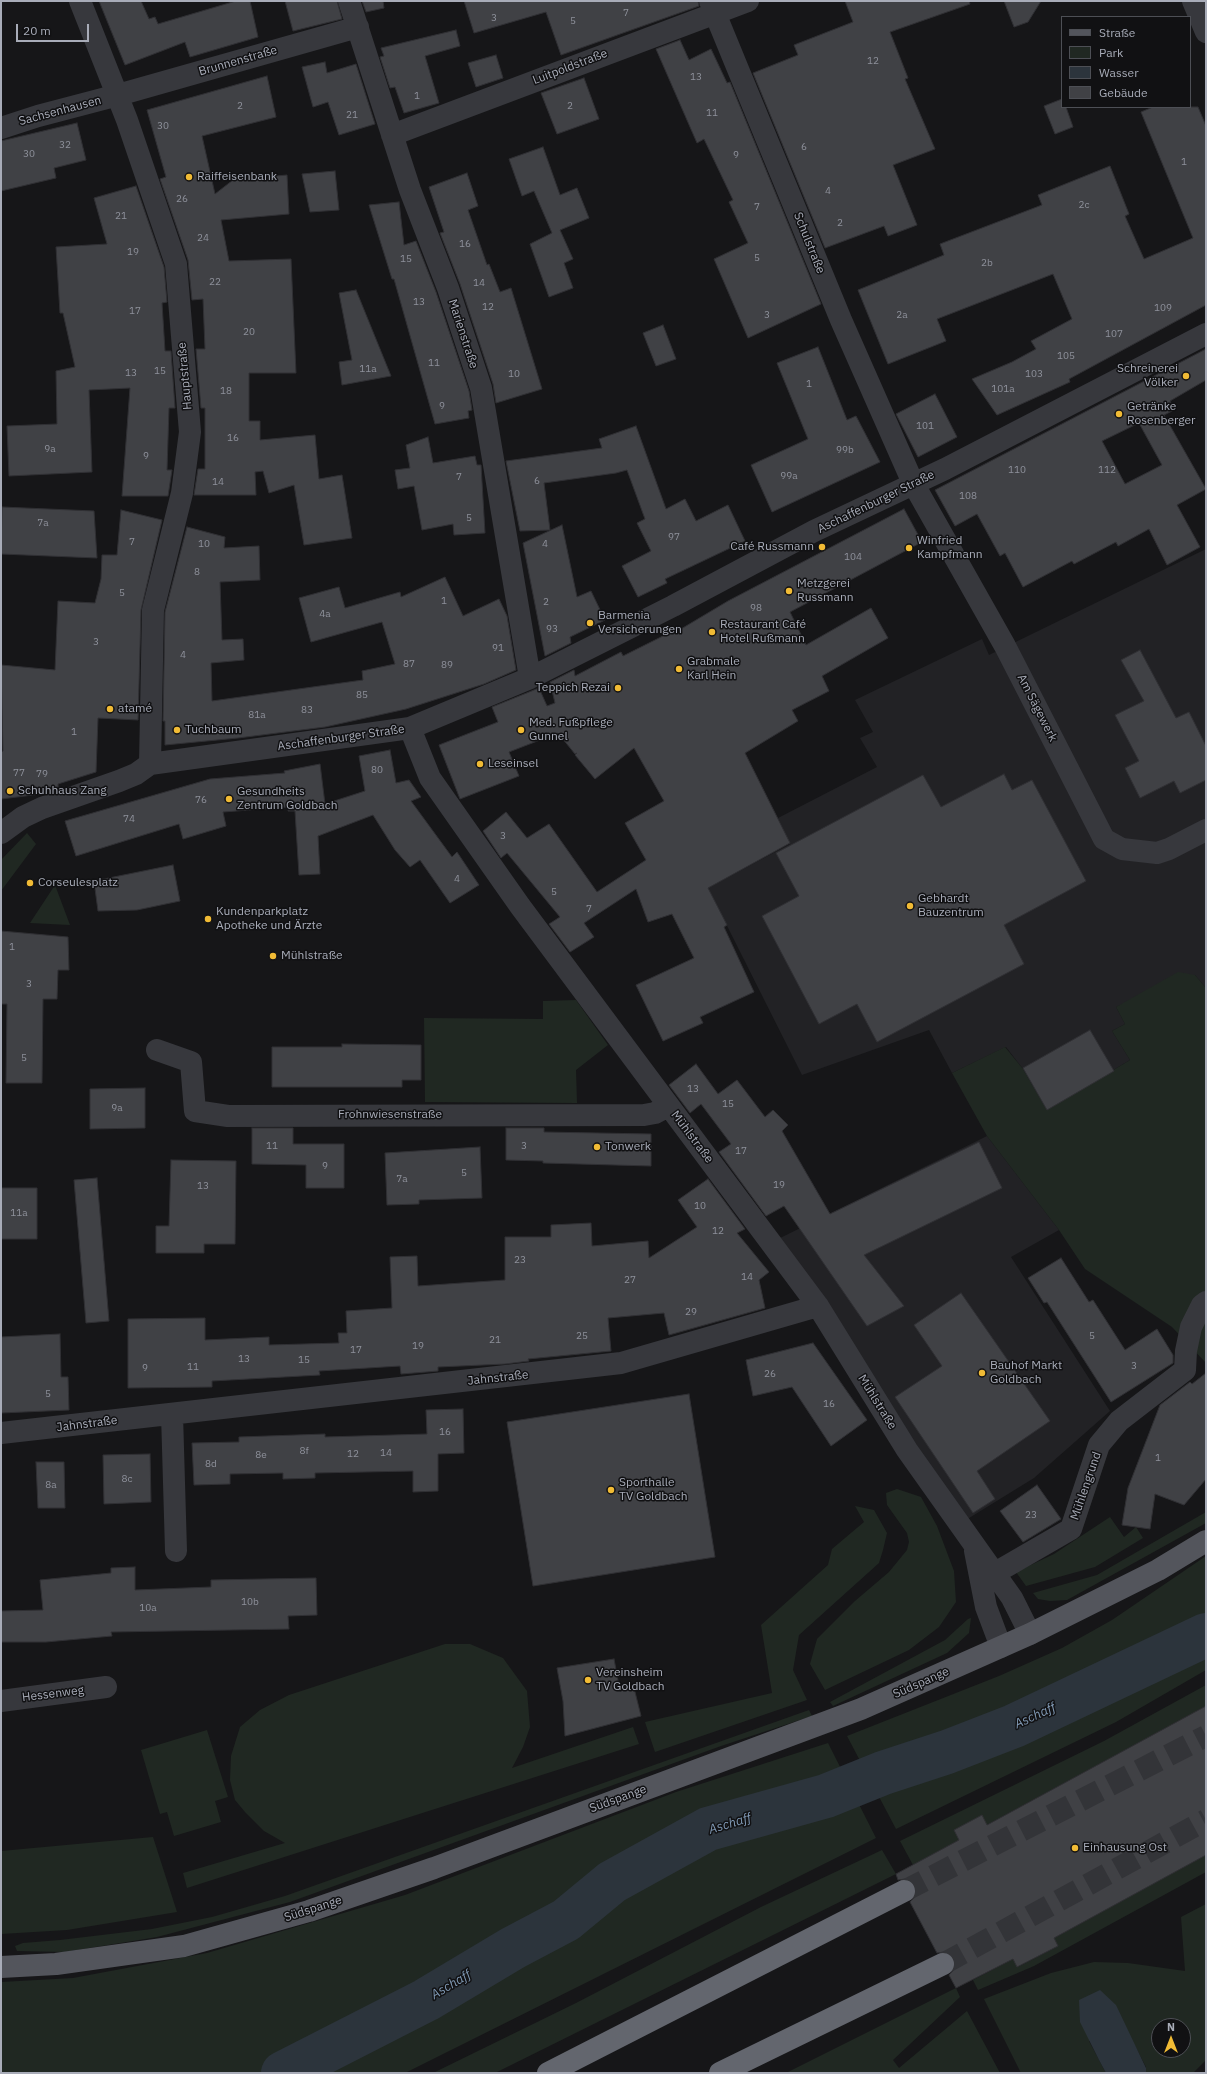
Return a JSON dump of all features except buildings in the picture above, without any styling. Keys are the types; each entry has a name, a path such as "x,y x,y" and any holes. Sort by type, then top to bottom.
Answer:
{"highway":[{"path":"548,2073 904,1891"},
{"path":"720,2073 943,1964"}],"main road":[{"name":"Südspange","path":"1,1967 56,1964 184,1946 309,1911 434,1868 862,1709 1030,1634 1158,1570 1206,1541"}],"street":[{"name":"Hauptstraße","path":"80,1 118,95 176,264 190,432 182,493 153,610 150,764"},
{"name":"Marienstraße","path":"349,1 410,190 448,288 480,388 530,678"},
{"name":"Luitpoldstraße","path":"392,134 712,7 748,1"},
{"path":"1193,1 1206,32"},
{"name":"Schulstraße","path":"712,7 841,320 913,483"},
{"name":"Brunnenstraße","path":"118,95 358,28"},
{"name":"Sachsenhausen","path":"1,128 38,116 118,95"},
{"name":"Aschaffenburger Straße","path":"1,833 24,817 42,808 119,781 136,774 150,764 410,728 530,678 673,606 814,531 945,469 1206,334"},
{"name":"Am Sägewerk","path":"913,483 1005,646 1104,839 1122,849 1157,853 1169,849 1206,830"},
{"name":"Mühlstraße","path":"410,728 430,778 520,906 818,1306 907,1450 1012,1598 1030,1634"},
{"name":"Frohnwiesenstraße","path":"157,1050 191,1062 195,1111 228,1116 644,1115 655,1113 668,1106"},
{"name":"Mühlengrund","path":"995,1573 1071,1529 1100,1445 1118,1421 1185,1370 1186,1351 1191,1327 1202,1305 1206,1302"},
{"name":"Jahnstraße","path":"1,1433 621,1363 818,1306"},
{"path":"172,1414 176,1551"},
{"name":"Mühlstraße","path":"974,1546 986,1607 1001,1647"},
{"name":"Hessenweg","path":"1,1701 106,1687"}],"shaded area":[{"path":"1206,549 1206,988 1195,975 1116,1007 1125,1024 1112,1031 1130,1060 1047,1110 1023,1069 1006,1047 952,1073 929,1030 802,1075 708,888 790,844 778,818 877,767 860,738 873,732 855,700 982,639 989,655"},
{"name":"Bauhof Markt Goldbach","path":"987,1136 1059,1230 1011,1257 1110,1411 1034,1478 961,1523 772,1242"}],"green space":[{"path":"27,833 36,844 1,891 1,860"},
{"path":"55,885 70,925 30,923"},
{"path":"1178,972 1195,975 1206,988 1206,1363 1172,1327 1085,1269 1059,1230 987,1136 952,1073 1005,1047 1023,1069 1047,1110 1130,1060 1112,1031 1125,1024 1116,1007"},
{"path":"576,1000 608,1045 576,1070 577,1103 425,1102 424,1018 543,1019 543,1001"},
{"path":"897,1489 921,1497 937,1526 954,1571 956,1602 939,1627 909,1650 825,1690 810,1664 817,1639 855,1601 889,1572 907,1550 909,1542 907,1533 887,1505 886,1493"},
{"path":"855,1506 874,1510 887,1533 883,1550 879,1563 799,1635 793,1670 807,1700 655,1752 645,1722 772,1693 761,1625 828,1565 832,1549 864,1522"},
{"path":"1206,1512 1206,1523 1067,1600 1050,1601 1038,1599 1033,1593 1097,1575"},
{"path":"1110,1517 1124,1537 1136,1527 1143,1538 1095,1567 1026,1586 1016,1572 1054,1554"},
{"path":"1206,1556 1206,1670 1116,1722 896,1829 847,1736 999,1676 1062,1648 1112,1620","holes":["1137,1658 1153,1669 1041,1714 1116,1672"]},
{"path":"971,1618 969,1633 947,1653 833,1706 830,1702 945,1640"},
{"path":"445,1644 470,1644 503,1658 527,1691 530,1727 523,1747 512,1768 633,1727 639,1744 187,1888 183,1873 285,1843 264,1831 235,1800 230,1780 231,1756 240,1727 260,1710 289,1695"},
{"path":"1206,1685 1206,1706 913,1865 900,1841 1104,1741"},
{"path":"809,1710 812,1716 721,1746 290,1902 157,1937 133,1941 64,1952 17,1951 15,1946 23,1943 152,1929 212,1917 285,1896"},
{"path":"207,1730 228,1797 215,1801 221,1822 174,1836 167,1812 160,1814 141,1750"},
{"path":"828,1743 876,1838 405,2073 1,2073 1,1982 73,1978 207,1953 405,1895 676,1792"},
{"path":"153,1837 177,1912 67,1930 1,1934 1,1851"},
{"path":"882,1850 896,1874 495,2073 433,2073 576,2003 761,1907"},
{"path":"1206,1855 1206,1872 1034,1966 978,1990 973,1980 1013,1959 1018,1967 1058,1946 1054,1938"},
{"path":"1206,1904 1206,2060 1193,2073 1146,2073 1146,2067 1135,2046 1089,2041 1106,2073 1021,2073 984,1999 1051,1973 1094,1962 1128,1963 1185,1971 1181,1917"},
{"path":"956,1988 960,1997 893,2060 899,2068 967,2011 1000,2073 786,2073"}],"water":[{"path":"1137,1658 1153,1670 1041,1723 1041,1706 1116,1672"},
{"path":"1100,1990 1116,2005 1146,2068 1146,2073 1106,2073 1080,2022 1079,2000"}],"waterway":[{"name":"Aschaff","path":"283,2073 426,2000 513,1948 566,1920 612,1882 708,1829 826,1796 883,1773 947,1752 1014,1726 1206,1635"}],"tunnel":[{"path":"904,1891 1206,1736"},
{"path":"943,1964 1206,1820"}],"place":[{"name":"Raiffeisenbank","path":"189,177"},
{"name":"Schreinerei Völker","path":"1186,376"},
{"name":"Getränke Rosenberger","path":"1119,414"},
{"name":"Café Russmann","path":"822,547"},
{"name":"Winfried Kampfmann","path":"909,548"},
{"name":"Metzgerei Russmann","path":"789,591"},
{"name":"Barmenia Versicherungen","path":"590,623"},
{"name":"Restaurant Café Hotel Rußmann","path":"712,632"},
{"name":"Grabmale Karl Hein","path":"679,669"},
{"name":"Teppich Rezai","path":"618,688"},
{"name":"atamé","path":"110,709"},
{"name":"Tuchbaum","path":"177,730"},
{"name":"Med. Fußpflege Gunnel","path":"521,730"},
{"name":"Leseinsel","path":"480,764"},
{"name":"Schuhhaus Zang","path":"10,791"},
{"name":"Gesundheits Zentrum Goldbach","path":"229,799"},
{"name":"Corseulesplatz","path":"30,883"},
{"name":"Gebhardt Bauzentrum","path":"910,906"},
{"name":"Kundenparkplatz Apotheke und Ärzte","path":"208,919"},
{"name":"Mühlstraße","path":"273,956"},
{"name":"Tonwerk","path":"597,1147"},
{"name":"Bauhof Markt Goldbach","path":"982,1373"},
{"name":"Sporthalle TV Goldbach","path":"611,1490"},
{"name":"Vereinsheim TV Goldbach","path":"588,1680"},
{"name":"Einhausung Ost","path":"1075,1848"}]}
